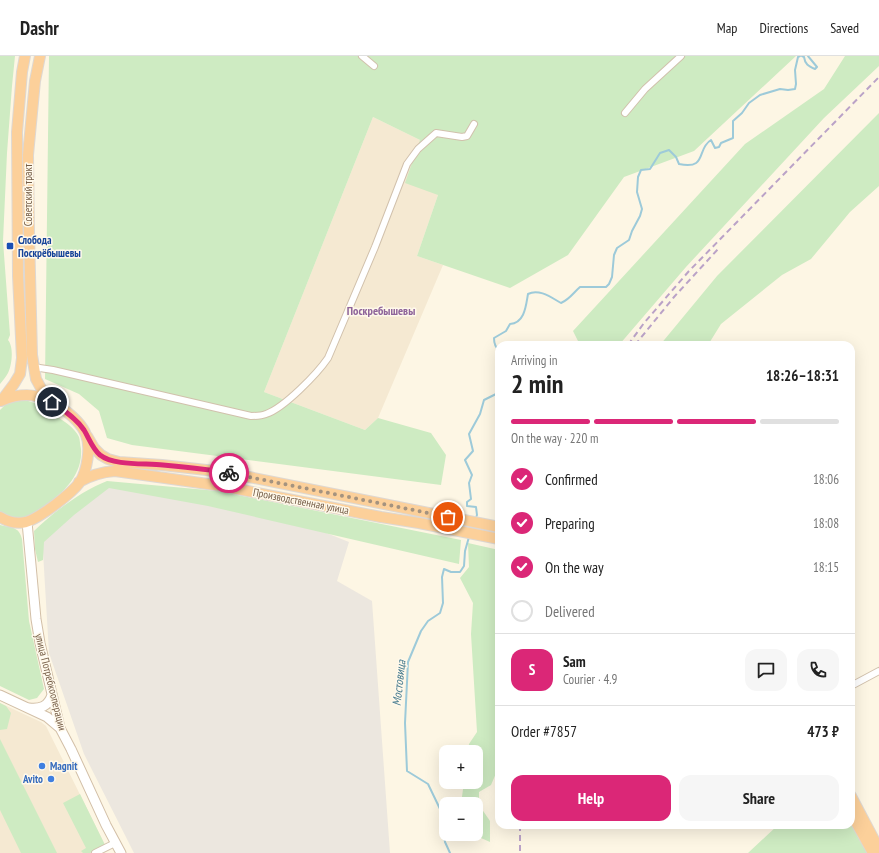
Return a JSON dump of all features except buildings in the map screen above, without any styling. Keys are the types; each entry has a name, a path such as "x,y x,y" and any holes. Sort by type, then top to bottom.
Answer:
{"highway":[{"name":"Советский тракт","path":"1,401 20,374 22,358 18,276 16,132 22,72 26,56"},
{"name":"Советский тракт","path":"40,56 35,81 28,155 28,233 33,367 36,379 42,390 52,402"},
{"path":"1,401 16,395 29,394 52,402"},
{"name":"Производственная улица","path":"52,402 68,413 79,424 94,448 108,459 119,462 224,472 495,526"},
{"path":"0,518 17,523 27,522 45,512 79,482 85,472 88,455 87,436"},
{"name":"Производственная улица","path":"79,482 103,472 115,471 222,486 495,538"},
{"path":"855,804 879,849"},
{"path":"855,820 873,853"}],"main road":[{"name":"улица Потребкооперации","path":"27,522 36,619 40,643 60,728 106,825 121,853"},
{"path":"0,695 47,717 60,728"},
{"path":"27,708 45,706 50,701 52,696"}],"street":[{"path":"362,56 374,66"},
{"path":"625,113 645,89 681,56"},
{"path":"33,367 53,370 250,416 261,416 274,410 321,369 328,358 375,247 407,164 418,149 436,133 462,137 468,136 474,124"},
{"path":"855,684 879,672"},
{"path":"95,853 115,843"}],"shaded area":[{"name":"Поскребышевы","path":"373,117 420,140 438,195 417,256 443,265 378,418 365,430 264,392"},
{"path":"106,485 271,511 349,542 337,581 372,601 390,853 134,853 84,754 49,653 42,535"},
{"path":"0,703 41,722 46,726 105,845 90,853 0,853"}],"green space":[{"path":"0,56 15,56 7,153 3,241 10,335 8,340 11,347 12,356 8,373 0,384"},
{"path":"49,56 796,56 694,151 624,177 568,255 510,288 417,256 438,195 405,183 420,140 373,117 264,392 365,430 378,418 431,433 446,455 441,485 132,445 107,438 99,411 79,394 45,379"},
{"path":"845,56 879,56 879,66 824,118 686,267 622,341 578,341 573,331 745,144 824,89"},
{"path":"879,113 879,186 850,212 811,259 782,275 721,324 710,341 663,341 717,276"},
{"path":"17,399 38,404 69,425 79,437 81,449 81,459 78,468 69,484 63,491 40,509 27,517 20,518 9,516 0,512 0,410 5,405"},
{"path":"107,481 218,491 461,540 459,564 208,506 109,488 74,515 44,542 43,560 38,562 35,549 34,531 68,503 88,490"},
{"path":"0,525 17,530 22,539 29,621 44,689 37,698 29,700 0,686"},
{"path":"468,543 495,549 495,776 491,785 479,792 479,797 462,797 463,789 483,789 483,745 469,745 477,732 471,634 473,603 460,578 469,567"},
{"path":"0,703 6,706 11,713 7,729 0,730"},
{"path":"0,739 57,853 21,853 0,810"},
{"path":"80,794 105,845 90,853 83,853 81,851 86,848 63,803"},
{"path":"483,811 490,821 490,842 483,839"},
{"path":"774,829 854,829 867,853 748,853"}],"waterway":[{"name":"Мостовица","path":"495,344 494,338 506,331 510,324 515,323 522,317 528,294 532,292 541,293 550,296 561,303 569,298 580,287 606,287 612,277 614,255 617,248 629,240 640,216 642,209 637,192 638,177 641,170 650,169 660,153 669,150 676,157 679,164 694,164 698,161 704,148 711,140 715,148 719,147 721,143 733,138 733,121 742,113 749,103 760,95 780,89 795,89 795,70 798,57 800,56"},
{"name":"Мостовица","path":"802,56 807,64 815,69 817,67 808,56"},
{"name":"Мостовица","path":"475,520 477,515 476,507 467,506 467,502 471,499 469,483 472,475 465,460 473,451 469,434 480,414 484,400 495,394"},
{"name":"Мостовица","path":"450,853 445,842 441,811 428,784 407,771 405,723 408,662 421,631 428,621 440,613 443,603 442,577 444,569 451,572 460,572 464,566 465,551 469,537"}],"railway":[{"path":"631,341 644,323 689,271 879,77"},
{"path":"638,341 674,297 719,248"},
{"path":"520,829 520,853"}],"way so far":[{"path":"229,473 448,517"}],"place":[{"name":"Слобода Поскрёбышевы","path":"10,246"},
{"name":"Magnit","path":"42,766"},
{"name":"Avito","path":"51,779"}],"district":[{"name":"Поскребышевы","path":"381,311"}],"route":[{"path":"52,402 68,413 79,424 94,448 108,459 119,462 162,465 229,473"}]}
